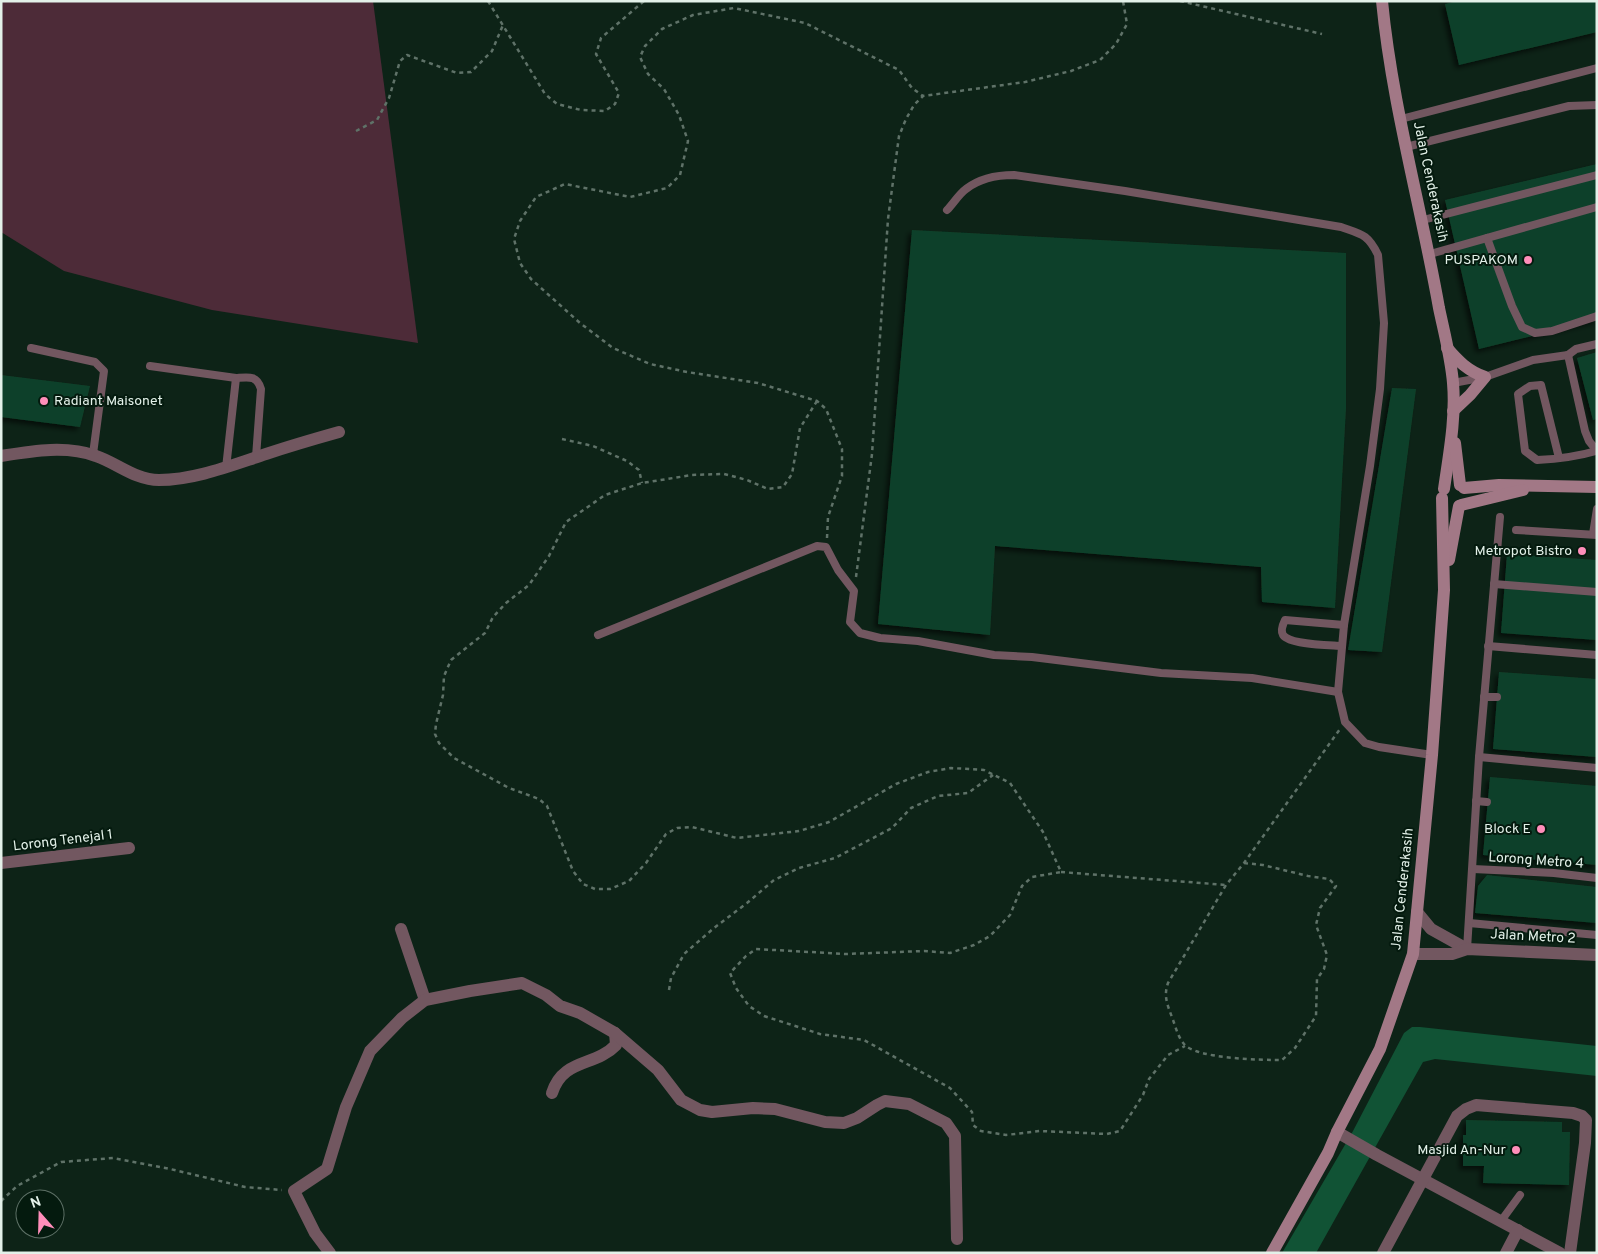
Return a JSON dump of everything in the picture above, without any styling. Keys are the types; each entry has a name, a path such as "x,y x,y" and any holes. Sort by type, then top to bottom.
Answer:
{"street":[{"name":"Jalan Cenderakasih","path":"1272,1253 1328,1153 1341,1134 1380,1049 1413,954 1432,755 1444,590 1443,493 1452,426 1453,383 1430,254 1406,147 1386,38 1382,1"},
{"path":"1446,348 1461,364 1485,378 1453,411"},
{"path":"1444,590 1460,505 1466,497 1462,486 1452,426"},
{"path":"1,456 40,450 74,451 93,454 146,479 177,478 226,468 339,432"},
{"path":"1540,486 1460,505 1448,506 1443,493 1453,483 1462,486 1499,485 1597,487"},
{"name":"Lorong Tenejal 1","path":"1,864 129,848"},
{"name":"Jalan Metro 2","path":"1417,912 1431,929 1467,949"},
{"path":"401,929 425,1000"},
{"name":"Jalan Metro 2","path":"1413,954 1452,954 1467,949 1597,955"},
{"path":"330,1253 315,1233 294,1190 327,1169 346,1107 370,1051 402,1018 425,1000 522,983 546,995 560,1006 580,1012 615,1033 658,1070 681,1100 700,1110 712,1112 753,1108 775,1109 824,1122 844,1124 885,1102 909,1104 946,1123 955,1136 957,1239"},
{"path":"552,1093 560,1075 584,1062 608,1053 616,1045 615,1033"},
{"path":"1383,1253 1457,1116 1466,1108 1476,1105 1597,1116"},
{"path":"1570,1253 1586,1142 1586,1120 1582,1116"},
{"path":"1341,1134 1560,1253"},
{"path":"1506,1253 1518,1230"}],"lane":[{"path":"1401,119 1597,68"},
{"path":"1406,147 1569,106 1597,105"},
{"path":"948,210 965,190 977,183 998,175 1014,175 1125,191 1341,227 1364,235 1374,246 1378,255 1384,323 1376,426 1344,625 1338,692 1345,722 1364,743 1378,747 1432,755"},
{"path":"1423,220 1597,175"},
{"path":"1430,254 1597,207"},
{"path":"1487,238 1512,306 1522,327 1535,333 1552,331 1597,316"},
{"path":"1453,383 1485,378 1533,360 1568,355 1576,349 1597,344"},
{"path":"31,348 95,362 104,371 93,454"},
{"path":"1559,458 1541,386 1530,386 1518,394 1525,451 1537,460 1574,457 1596,451 1585,431 1568,355"},
{"path":"150,366 254,379 258,382 260,390 256,457"},
{"path":"226,468 236,378"},
{"path":"1516,530 1595,535 1597,509"},
{"path":"1467,949 1479,757 1500,517"},
{"path":"598,635 817,546 826,547 838,570 854,591 850,622 860,633 880,638 918,641 994,656 1049,659 1161,673 1252,678 1338,692"},
{"path":"1494,584 1597,592"},
{"path":"1342,646 1292,641 1283,635 1282,628 1285,620 1344,625"},
{"path":"1488,646 1597,655"},
{"path":"1484,697 1497,697"},
{"path":"1479,757 1597,768"},
{"path":"1476,801 1487,802"},
{"name":"Lorong Metro 4","path":"1473,869 1554,873 1597,878"},
{"path":"1469,923 1597,934"},
{"path":"1501,1221 1520,1194"}],"path":[{"path":"488,1 545,94 557,104 581,110 605,111 615,104 619,93 596,54 601,38 644,1"},
{"path":"854,591 872,454 888,219 899,136 906,119 914,105 924,96 1025,82 1071,71 1100,60 1116,44 1127,24 1123,1"},
{"path":"1180,1 1322,34"},
{"path":"826,547 828,517 842,476 842,449 826,409 817,401 758,383 686,372 650,364 613,348 580,323 531,279 520,263 514,239 520,221 536,196 565,184 630,197 667,188 680,175 688,141 679,115 664,89 648,74 640,57 645,46 662,29 693,15 734,8 805,23 900,70 912,88 924,96"},
{"path":"356,131 378,120 390,98 400,61 407,55 456,73 471,72 492,51 503,25"},
{"path":"817,401 800,428 792,474 783,487 768,489 747,480 724,474 692,475 642,483 605,495 566,522 549,556 529,585 506,603 493,617 485,633 451,660 444,676 443,695 436,724 435,734 439,743 454,758 508,788 539,799 547,806 573,871 583,884 595,889 610,889 629,881 646,863 666,834 677,828 692,826 737,838 799,831 829,822 896,784 928,772 951,768 984,770 1010,783 1043,832 1061,872"},
{"path":"562,439 593,446 627,461 639,470 642,483"},
{"path":"1244,863 1263,865 1329,880 1336,886 1320,908 1316,925 1328,955 1324,968 1317,979 1316,1016 1295,1048 1282,1060 1212,1056 1185,1046 1178,1034 1166,1001 1165,992 1168,982 1226,885 1244,863 1345,722"},
{"path":"669,990 670,978 684,954 774,880 800,868 835,858 892,828 911,808 938,796 968,793 993,775"},
{"path":"1185,1046 1168,1055 1149,1079 1143,1095 1120,1131 1107,1134 1040,1131 1006,1135 981,1131 973,1124 972,1112 950,1088 864,1040 820,1034 764,1016 749,1006 736,988 730,973 746,956 756,950 846,954 924,951 950,953 974,945 990,936 1010,915 1022,886 1032,878 1061,872 1226,885"},
{"path":"1,1201 16,1186 61,1162 113,1158 170,1168 246,1187 294,1190"}],"shaded area":[{"path":"1,1 373,1 418,343 212,310 64,271 1,232"},
{"path":"1412,1027 1597,1046 1597,1076 1435,1059 1423,1062 1316,1253 1282,1253 1353,1131 1404,1033"}],"building":[{"path":"1457,1 1597,1 1597,32 1459,65 1445,4"},
{"name":"PUSPAKOM","path":"1597,164 1597,320 1479,349 1445,200"},
{"path":"912,230 1346,253 1346,408 1335,608 1262,602 1261,567 995,546 990,635 878,624"},
{"path":"1597,352 1597,419 1593,420 1577,358"},
{"name":"Radiant Maisonet","path":"1,375 90,386 80,427 1,417"},
{"path":"1392,388 1416,389 1382,652 1348,650"},
{"path":"1507,554 1597,560 1597,640 1501,633"},
{"path":"1499,672 1597,679 1597,757 1493,749"},
{"name":"Block E","path":"1490,777 1597,786 1597,865 1483,855"},
{"path":"1487,875 1597,887 1597,923 1475,913 1478,886"},
{"name":"Masjid An-Nur","path":"1466,1120 1562,1122 1562,1132 1570,1132 1569,1185 1483,1183 1484,1166 1463,1166 1463,1135 1466,1135"}],"place":[{"name":"PUSPAKOM","path":"1528,260"},
{"name":"Radiant Maisonet","path":"44,401"},
{"name":"Metropot Bistro","path":"1582,551"},
{"name":"Block E","path":"1541,829"},
{"name":"Masjid An-Nur","path":"1516,1150"}]}
